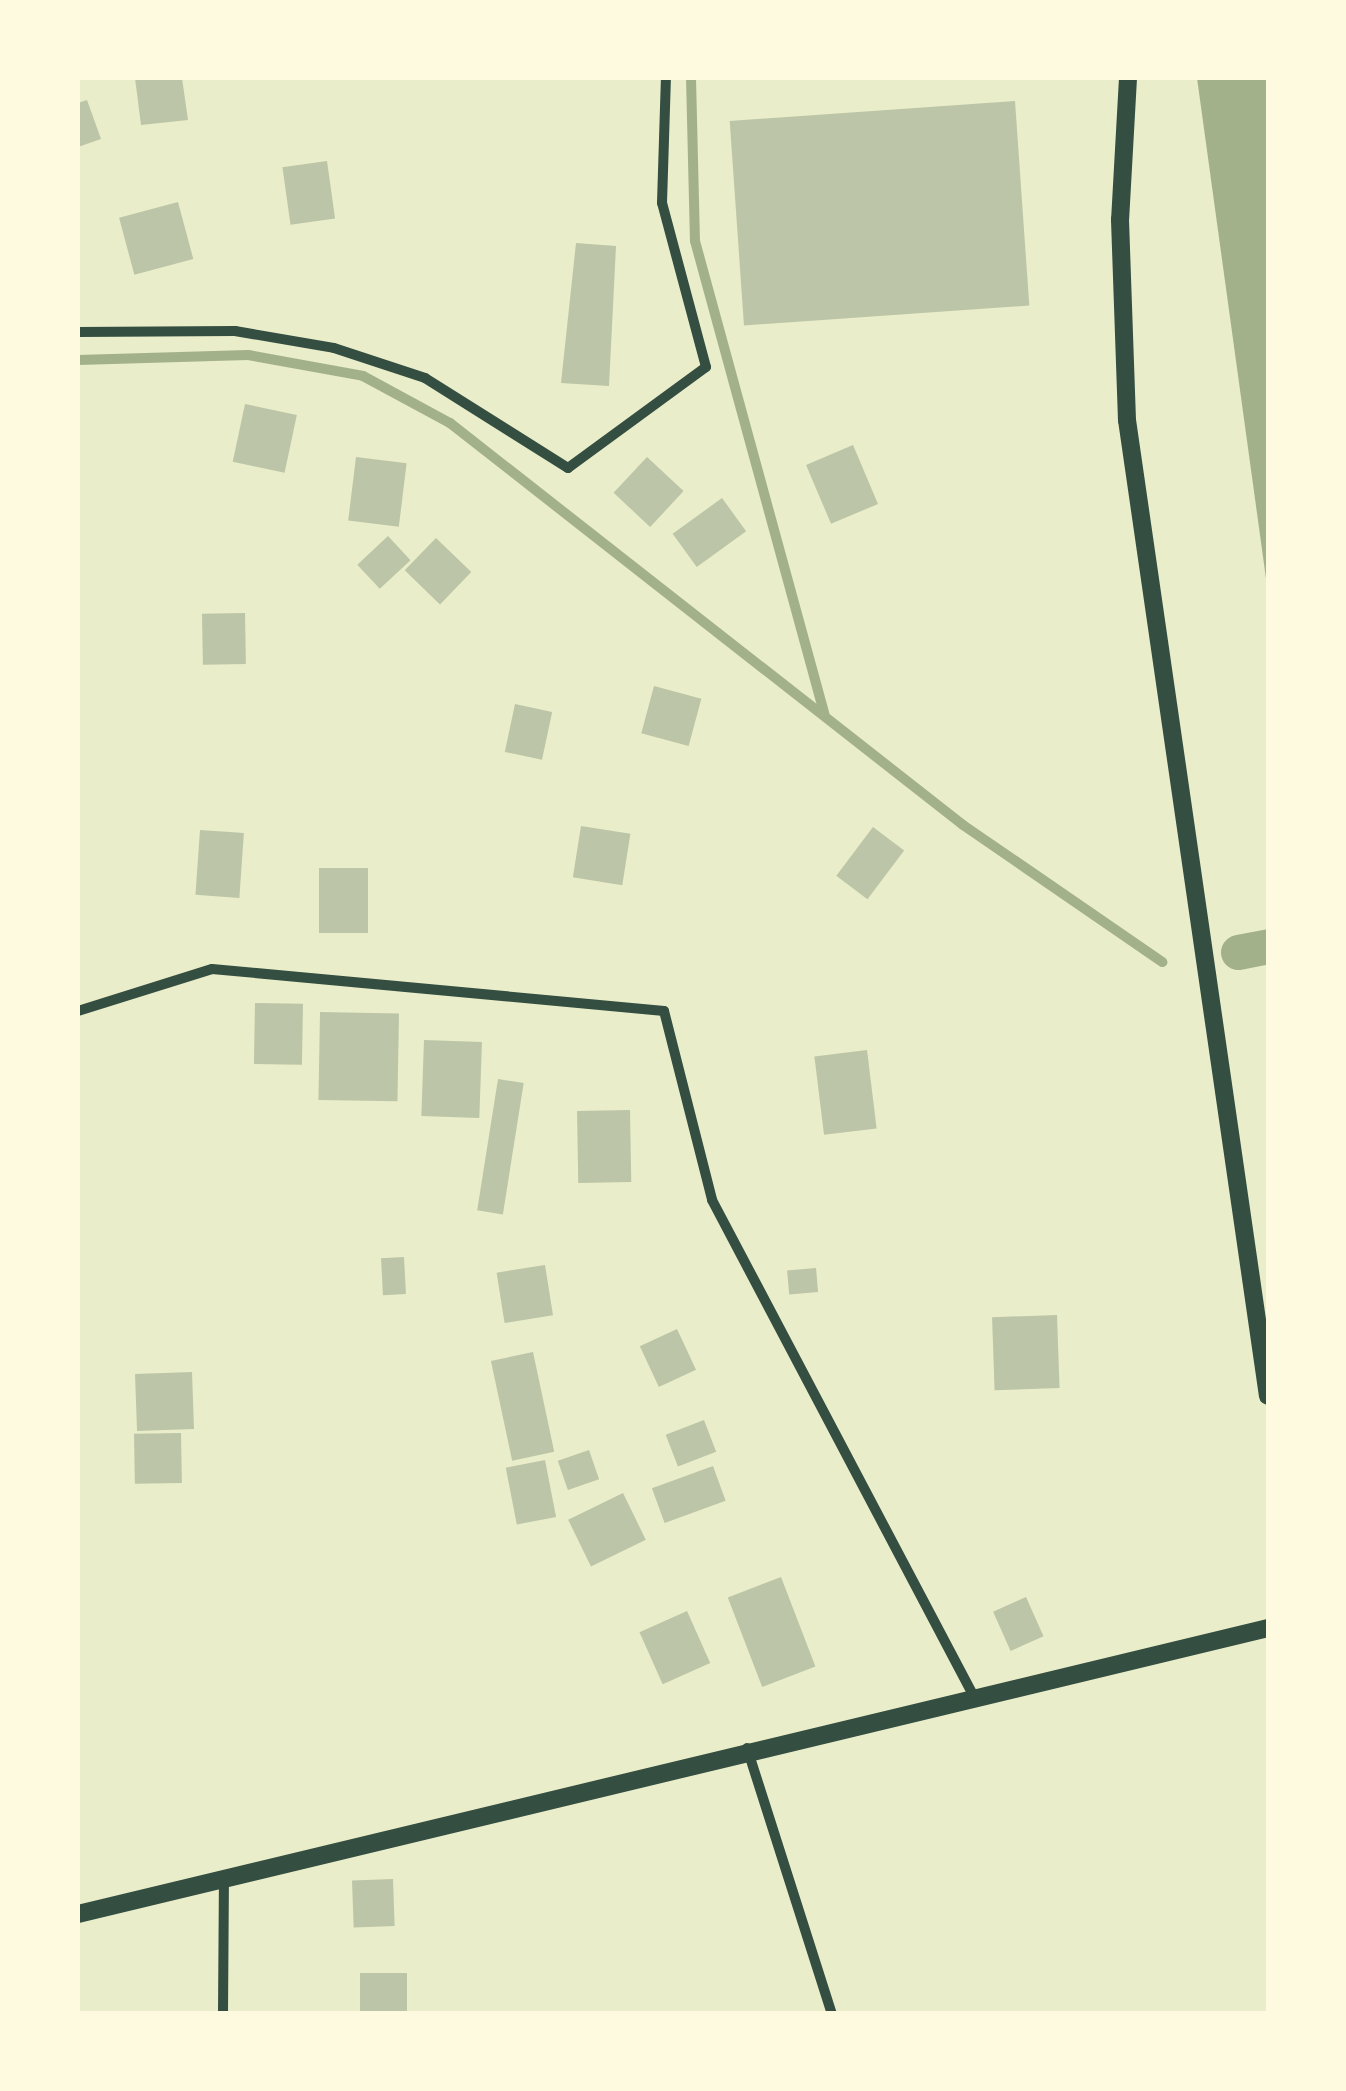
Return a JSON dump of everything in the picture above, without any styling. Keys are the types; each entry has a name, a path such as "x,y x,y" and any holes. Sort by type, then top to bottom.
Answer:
{"street":[{"path":"78,332 235,332 334,348 425,378 568,468 706,367 662,203 666,78"},
{"path":"1128,78 1120,220 1127,420 1268,1396"},
{"path":"78,1011 212,969 664,1012 712,1200 972,1693"},
{"path":"78,1914 746,1747 1268,1628"},
{"path":"746,1747 832,2014"},
{"path":"223,2014 224,1878"}],"shaded area":[{"path":"1197,78 1268,78 1268,593"}],"building":[{"path":"135,78 182,78 188,120 141,125"},
{"path":"87,100 101,139 78,147 78,103"},
{"path":"1015,101 1029,306 744,325 730,121"},
{"path":"327,161 335,218 291,225 282,167"},
{"path":"178,202 193,259 134,275 119,218"},
{"path":"576,243 616,246 609,386 561,383"},
{"path":"245,404 297,415 285,473 233,462"},
{"path":"853,445 878,504 831,524 806,465"},
{"path":"356,457 407,463 399,527 348,521"},
{"path":"647,457 684,491 650,527 614,493"},
{"path":"722,498 746,531 697,567 673,534"},
{"path":"388,536 411,560 380,589 357,565"},
{"path":"436,538 471,572 440,604 405,570"},
{"path":"245,613 246,664 203,665 202,614"},
{"path":"654,686 701,699 689,746 641,733"},
{"path":"515,704 552,712 542,760 505,752"},
{"path":"581,826 630,834 622,885 573,877"},
{"path":"873,827 904,850 867,899 836,876"},
{"path":"200,830 244,833 239,898 195,895"},
{"path":"319,868 368,868 368,933 319,933"},
{"path":"255,1003 303,1004 302,1065 254,1064"},
{"path":"320,1012 399,1013 397,1101 318,1100"},
{"path":"424,1040 482,1042 479,1118 421,1116"},
{"path":"867,1050 877,1128 824,1135 814,1056"},
{"path":"498,1079 524,1083 503,1214 477,1210"},
{"path":"630,1110 631,1182 578,1183 577,1111"},
{"path":"404,1257 406,1294 383,1295 381,1258"},
{"path":"545,1265 553,1315 505,1323 497,1273"},
{"path":"816,1268 818,1292 789,1294 787,1271"},
{"path":"1057,1315 1060,1388 995,1390 992,1317"},
{"path":"677,1329 696,1370 659,1387 640,1346"},
{"path":"533,1352 554,1452 512,1461 491,1361"},
{"path":"192,1372 194,1429 137,1431 135,1374"},
{"path":"704,1420 716,1452 678,1466 666,1435"},
{"path":"181,1433 182,1483 135,1484 134,1434"},
{"path":"589,1450 599,1479 568,1490 558,1461"},
{"path":"545,1460 556,1517 517,1525 506,1468"},
{"path":"713,1466 726,1501 665,1523 652,1488"},
{"path":"623,1493 646,1540 591,1566 568,1520"},
{"path":"781,1577 815,1667 762,1687 728,1597"},
{"path":"1026,1597 1043,1636 1011,1651 993,1612"},
{"path":"687,1611 710,1663 663,1684 639,1632"},
{"path":"393,1879 395,1926 354,1927 352,1880"},
{"path":"360,1973 407,1973 407,2014 360,2014"}],"waterway":[{"path":"691,78 695,241 824,714"},
{"path":"78,360 248,355 363,376 450,423 963,825 1162,962"},
{"path":"1238,952 1268,946"}]}
